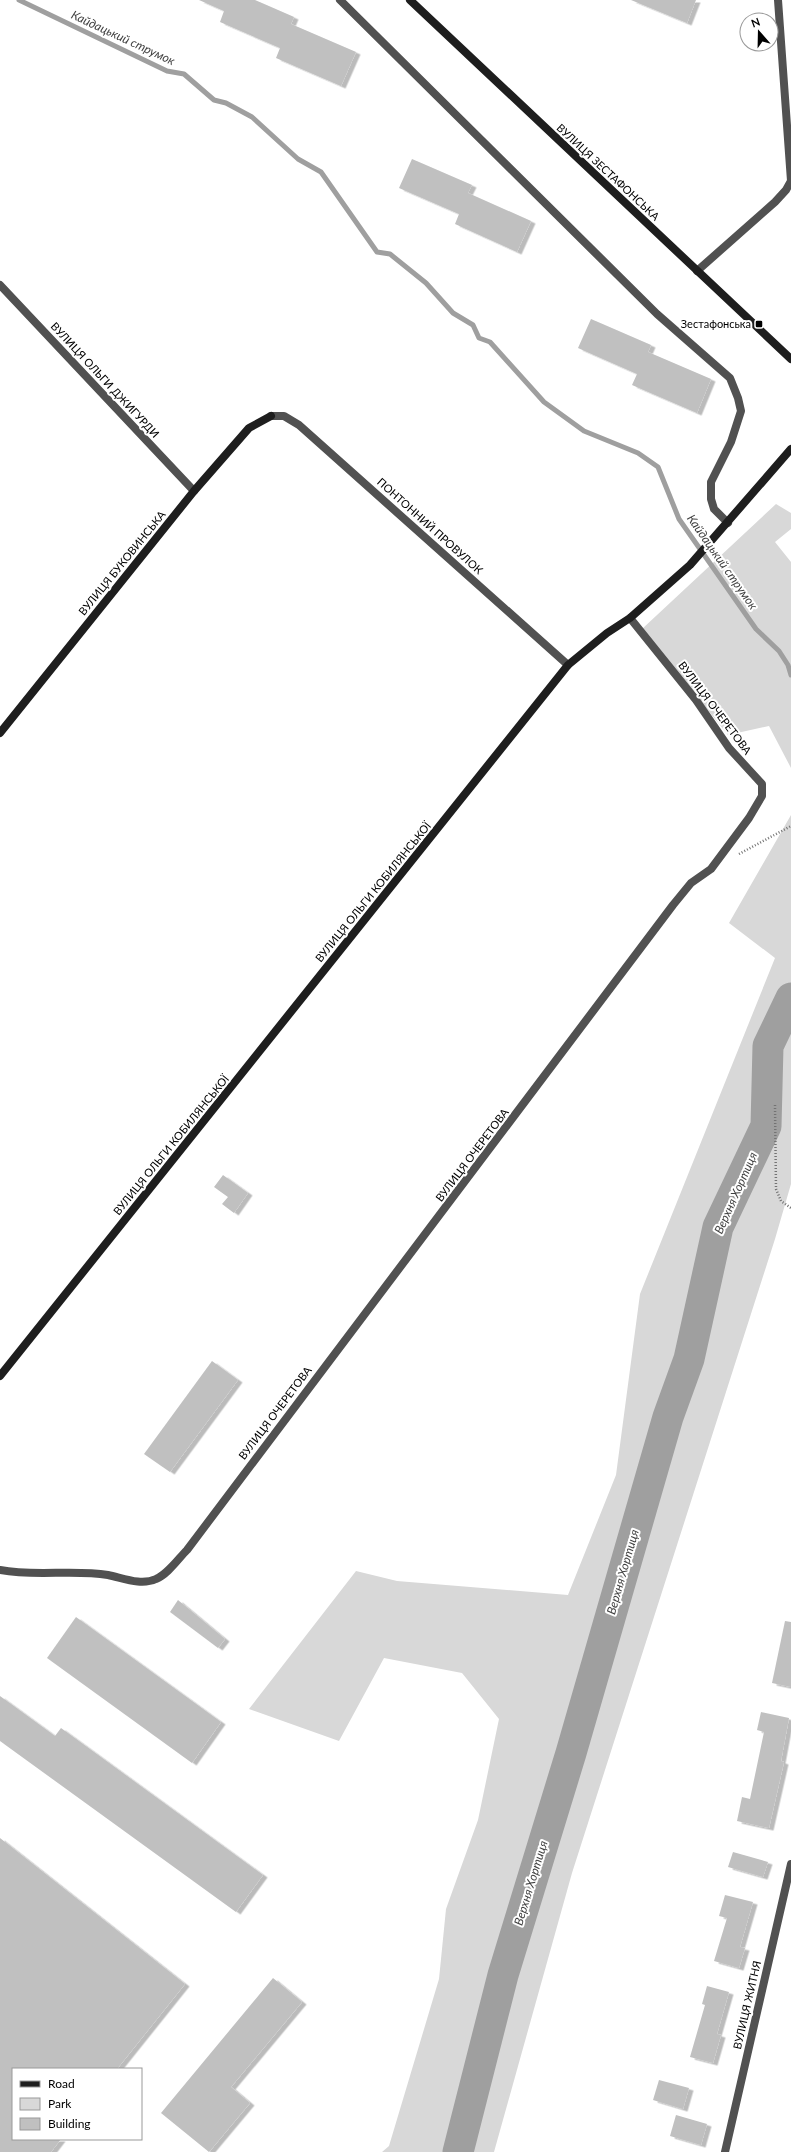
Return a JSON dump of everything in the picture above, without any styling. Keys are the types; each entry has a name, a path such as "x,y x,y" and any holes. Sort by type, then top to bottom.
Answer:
{"street":[{"path":"340,0 657,314 730,378 738,398 741,411 731,442 711,482 711,499 714,509 728,523"},
{"name":"ВУЛИЦЯ ЗЕСТАФОНСЬКА","path":"410,0 791,359"},
{"path":"697,271 775,202 786,190 791,181 778,0"},
{"name":"ВУЛИЦЯ ОЛЬГИ ДЖИГУРДИ","path":"0,285 194,491"},
{"name":"ВУЛИЦЯ БУКОВИНСЬКА","path":"0,733 194,491 249,428 271,416"},
{"name":"ПОНТОННИЙ ПРОВУЛОК","path":"271,416 284,416 299,425 568,665"},
{"name":"ВУЛИЦЯ ОЛЬГИ КОБИЛЯНСЬКОЇ","path":"0,1376 568,665 607,633 630,618 690,564 728,523 791,449"},
{"name":"ВУЛИЦЯ ОЧЕРЕТОВА","path":"0,1570 21,1574 86,1573 140,1582 157,1579 166,1572 187,1550 673,905 691,883 711,869 749,818 762,796 762,784 729,748 696,700 630,618"},
{"name":"ВУЛИЦЯ ЖИТНЯ","path":"725,2152 791,1864"}],"path":[{"path":"738,855 791,826"},
{"path":"775,1105 776,1189 781,1201 791,1208"}],"green space":[{"path":"776,504 791,513 791,529 775,542 791,562 791,768 769,726 728,735 642,629"},
{"path":"791,815 791,1184 775,1239 572,1873 494,2152 382,2152 389,2146 439,1979 446,1909 478,1820 499,1719 462,1673 384,1658 339,1741 249,1709 356,1571 397,1581 568,1595 616,1475 640,1294 775,958 729,923"}],"building":[{"path":"199,0 255,0 294,17 291,24 356,52 341,86 276,58 280,48 220,22 224,11"},
{"path":"631,0 696,0 687,23"},
{"path":"412,159 472,185 468,193 531,221 517,252 455,224 459,214 399,188"},
{"path":"591,319 651,345 648,352 711,379 697,413 632,385 637,374 578,348"},
{"path":"223,1175 248,1193 234,1213 222,1204 228,1197 214,1187"},
{"path":"212,1361 238,1380 170,1472 144,1454"},
{"path":"178,1600 225,1639 218,1648 170,1612"},
{"path":"76,1617 221,1722 192,1763 47,1658"},
{"path":"785,1621 791,1622 791,1687 772,1683"},
{"path":"0,1696 55,1736 61,1728 263,1875 236,1912 0,1741"},
{"path":"761,1712 789,1718 781,1761 784,1762 769,1828 737,1821 742,1797 750,1799 764,1732 757,1730"},
{"path":"0,1838 185,1984 118,2068 12,2068 12,2140 60,2140 51,2152 0,2152"},
{"path":"733,1852 768,1862 763,1877 728,1867"},
{"path":"725,1895 753,1902 740,1947 745,1948 739,1968 714,1961 727,1918 719,1916"},
{"path":"273,1978 302,2002 231,2087 250,2103 209,2152 161,2113"},
{"path":"707,1986 729,1992 717,2034 721,2035 713,2063 690,2057 705,2005 702,2004"},
{"path":"659,2080 689,2088 683,2109 653,2100"},
{"path":"676,2115 707,2124 701,2145 670,2136"}],"waterway":[{"name":"Кайдацький струмок","path":"19,0 167,71 184,74 214,100 226,103 252,117 298,159 321,172 377,252 390,254 426,283 453,313 473,325 479,338 490,342 544,402 584,431 638,453 658,467 679,519 756,629 779,651 788,665 791,675"},
{"name":"Верхня Хортиця","path":"458,2152 503,1975 571,1753 668,1417 689,1359 718,1227 766,1126 768,1046 791,998"}],"place":[{"name":"Зестафонська","path":"759,324"}]}
